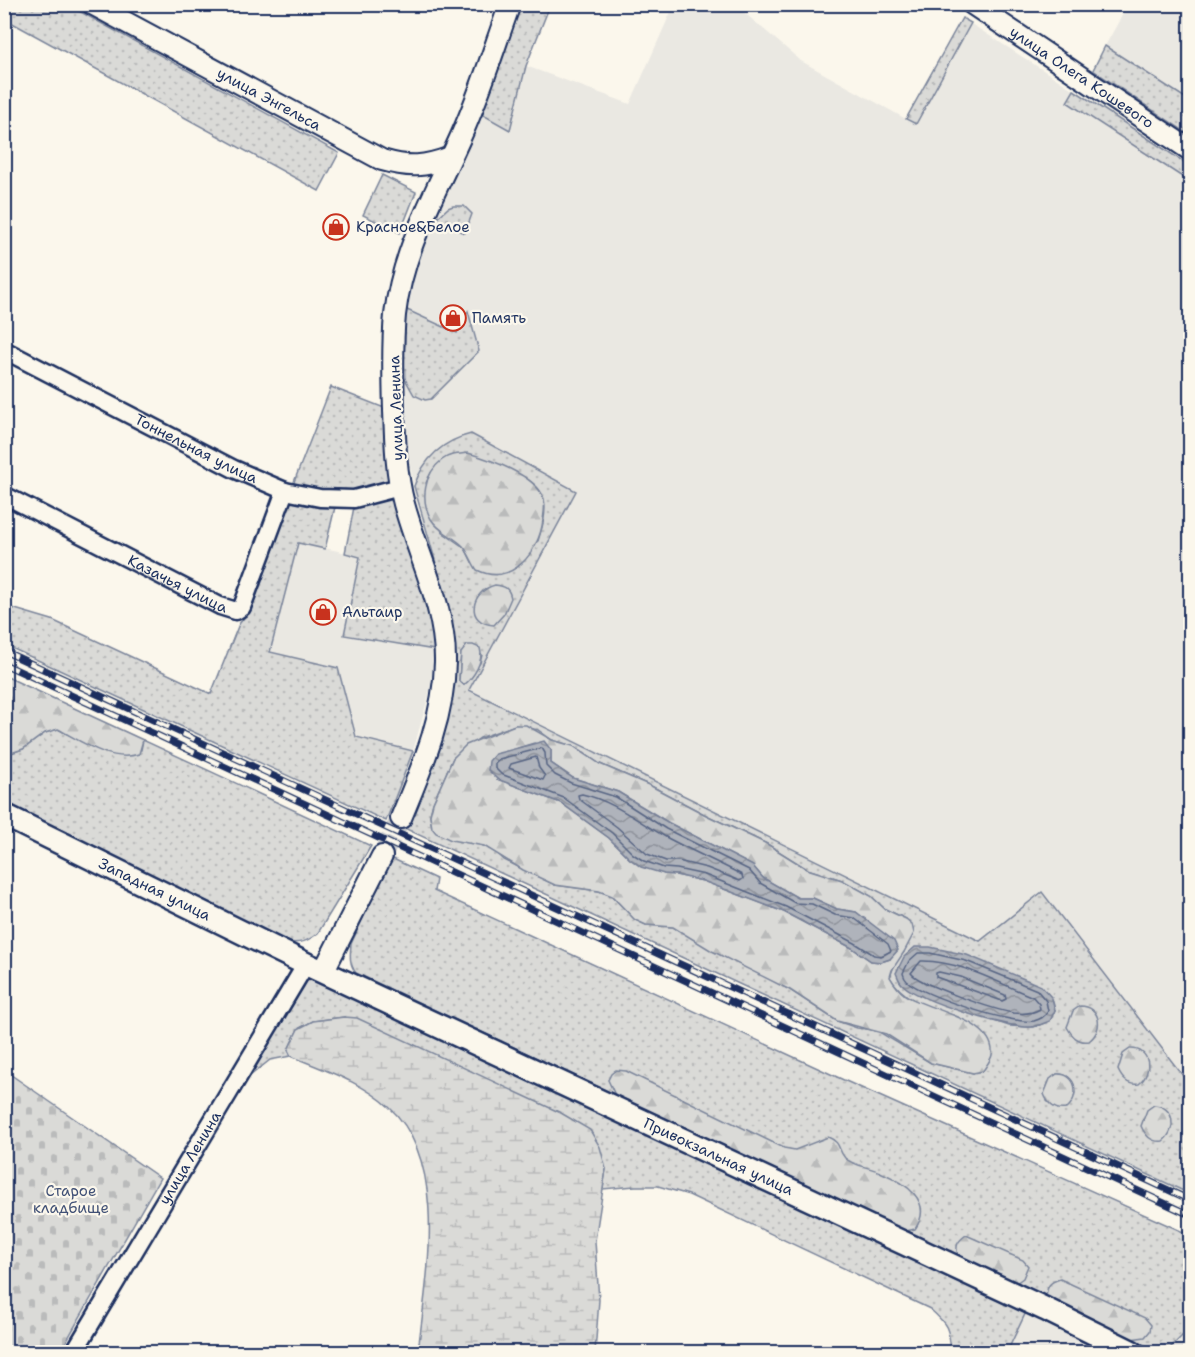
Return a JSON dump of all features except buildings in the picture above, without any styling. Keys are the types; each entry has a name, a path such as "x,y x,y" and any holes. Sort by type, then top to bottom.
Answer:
{"main road":[{"name":"Западная улица","path":"4,815 314,968"},
{"name":"Привокзальная улица","path":"314,968 1045,1309 1132,1353"}],"street":[{"name":"улица Энгельса","path":"92,4 382,160 423,166 452,157"},
{"name":"улица Ленина","path":"401,818 433,737 441,704 445,661 440,616 400,487 393,378 395,314 411,249 462,134 510,4"},
{"name":"улица Олега Кошевого","path":"972,4 1191,150"},
{"name":"Тоннельная улица","path":"4,350 224,463 285,491 320,498 354,499 400,487"},
{"name":"Казачья улица","path":"4,495 220,606 236,611 242,607 285,491"},
{"name":"улица Ленина","path":"74,1353 382,856"}],"shaded area":[{"path":"734,4 801,61 906,119 962,18 1074,90 1067,102 1190,182 1190,1085 1042,893 980,941 469,690 576,491 444,445 427,460 414,486 407,450 403,362 405,309 416,255 476,111 510,129 526,66 630,104 674,5"},
{"path":"1128,5 1190,5 1190,101 1105,46"},
{"path":"298,542 360,556 344,635 435,650 432,684 413,751 356,737 338,668 270,653"},
{"path":"1026,1312 1105,1352 1007,1352"},
{"path":"1190,1328 1190,1352 1166,1352 1183,1334"}],"green space":[{"path":"4,5 68,5 339,153 319,191 5,19"},
{"path":"515,5 550,5 526,66 510,130 476,111"},
{"path":"962,18 971,23 916,124 906,119"},
{"path":"1105,46 1190,101 1190,135 1093,70"},
{"path":"1074,90 1190,166 1190,182 1067,102"},
{"path":"382,175 416,192 400,233 363,215"},
{"path":"453,206 464,206 472,214 465,233 434,221"},
{"path":"405,309 457,333 468,311 479,351 431,399 425,400 414,395 404,377"},
{"path":"331,387 387,409 392,483 362,493 292,487"},
{"path":"471,434 576,491 469,690 980,941 1042,892 1190,1085 1190,1194 404,828 443,733 451,700 454,674 449,620 414,486 423,467 435,452","holes":["453,455 491,464 530,481 539,489 544,499 544,520 538,541 472,562 465,548 442,532 426,483 436,466","461,653 482,655 480,663 464,685 459,680","515,725 538,730 552,740 573,746 600,764 651,786 767,844 807,869 842,880 871,896 885,909 906,919 904,952 895,963 890,977 896,986 911,998 958,1017 973,1073 931,1063 876,1030 857,1028 837,1021 790,990 673,927 646,925 635,920 612,896 599,891 555,885 504,860 494,850 432,828 430,815 433,803 453,758 480,738","938,1002 1055,1010 1050,1021 1034,1027 1009,1026","1057,1074 1063,1074 1070,1078 1074,1086 1058,1109 1047,1101 1047,1089"]},
{"path":"468,453 521,475 538,489 544,500 543,520 536,544 522,563 502,574 490,574 477,570 463,546 438,527 428,512 425,496 431,472 445,458"},
{"path":"289,499 335,507 325,549 298,543 270,652 338,668 356,737 413,751 386,821 5,645 5,606 52,620 211,694 239,624 248,613"},
{"path":"386,500 395,501 414,556 426,594 434,632 435,650 344,635 360,557 345,553 354,507"},
{"path":"495,585 506,588 511,598 504,614 494,625 478,619 474,606 476,600 487,588"},
{"path":"467,645 480,648 481,658 475,673 464,685 459,681 461,653"},
{"path":"5,676 143,740 139,754 118,756 97,750 58,729 45,733 23,749 5,755"},
{"path":"515,725 526,725 552,740 573,746 600,764 651,786 767,844 807,869 842,880 871,896 885,909 912,924 914,933 890,977 900,991 915,1000 972,1024 990,1043 992,1055 990,1061 983,1071 973,1073 931,1063 886,1034 837,1021 790,990 712,951 673,927 646,925 635,920 612,896 599,891 555,885 523,870 484,846 451,840 436,833 432,828 430,815 433,803 453,758 466,745","holes":["534,743 551,750 551,763 573,778 618,792 669,823 753,866 763,878 798,898 813,898 837,909 856,912 873,926 890,959 881,962 871,961 852,948 784,912 703,881 664,874 630,859 609,838 561,803 497,779 518,748"]},
{"path":"58,729 83,742 141,750 143,740 371,846 318,933 303,942 286,942 5,802 4,755 23,749 45,733"},
{"path":"391,858 436,879 434,891 848,1082 1190,1235 1190,1328 1166,1352 1159,1352 356,973 351,963 351,944"},
{"path":"314,978 1026,1312 1007,1352 951,1352 946,1328 941,1319 930,1309 689,1195 658,1186 603,1189 606,1169 344,1017 313,1021 298,1029 288,1050 291,1056 270,1060 245,1080 301,985"},
{"path":"1080,1006 1092,1010 1098,1019 1097,1031 1089,1041 1076,1038 1067,1027 1073,1011"},
{"path":"344,1017 357,1018 561,1113 590,1130 600,1147 606,1169 595,1241 599,1300 595,1352 418,1352 428,1257 429,1223 427,1190 420,1158 408,1130 389,1107 367,1090 291,1056 288,1050 298,1029 313,1021"},
{"path":"1130,1049 1142,1052 1148,1062 1146,1074 1139,1084 1126,1081 1118,1070 1123,1054"},
{"name":"Старое кладбище","path":"4,1070 160,1178 60,1352 5,1352"},
{"path":"616,1070 626,1071 784,1148 795,1150 828,1137 839,1146 848,1161 898,1181 914,1194 921,1210 915,1229 906,1231 615,1095 608,1080"},
{"path":"1057,1074 1069,1077 1075,1087 1074,1098 1066,1109 1052,1106 1044,1094 1050,1079"},
{"path":"1154,1105 1166,1109 1172,1119 1171,1130 1163,1141 1149,1138 1141,1126 1147,1110"},
{"path":"966,1235 1023,1260 1028,1266 1023,1278 1016,1283 958,1255 958,1243"},
{"path":"1060,1279 1145,1318 1151,1325 1150,1331 1145,1337 1131,1339 1046,1297 1049,1285"}],"water":[{"path":"544,741 551,750 551,763 573,778 618,792 669,823 753,866 763,878 798,898 813,898 837,909 856,912 894,941 898,950 890,959 881,962 871,961 852,948 784,912 703,881 641,867 609,838 561,803 497,779 488,770 489,761 495,754"},
{"path":"915,947 930,947 967,955 1041,986 1052,998 1055,1010 1050,1021 1032,1027 1005,1024 945,1006 912,991 902,984 896,973 904,957"}],"tunnel":[{"path":"382,856 401,818"}],"railway":[{"path":"4,651 1190,1200"},
{"path":"4,664 1190,1215"}],"place":[{"name":"Красное&Белое","path":"336,227"},
{"name":"Память","path":"453,318"},
{"name":"Альтаир","path":"323,612"}]}
